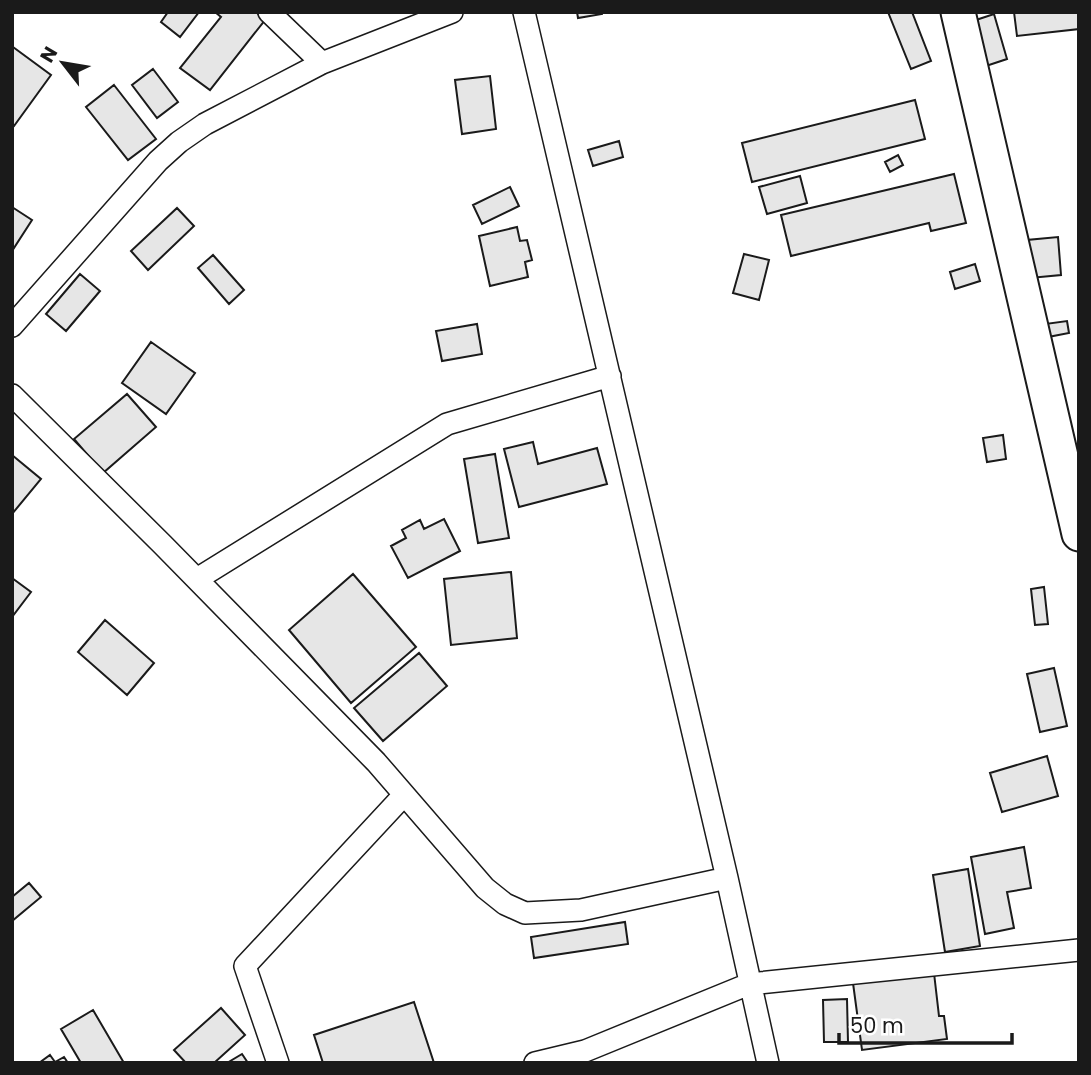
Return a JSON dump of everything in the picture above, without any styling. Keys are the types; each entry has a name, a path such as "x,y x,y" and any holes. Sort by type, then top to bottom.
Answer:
{"main road":[{"path":"958,12 1079,534"}],"street":[{"path":"269,12 322,63"},
{"path":"12,326 131,190 179,142 205,124 322,63 452,12"},
{"path":"524,12 768,1063"},
{"path":"197,579 447,424 610,376"},
{"path":"12,395 376,762 485,888 505,904 524,913 581,910 727,878"},
{"path":"278,1063 245,966 404,795"},
{"path":"535,1063 585,1051 749,984 1079,950"}],"building":[{"path":"168,12 199,12 180,37 161,22"},
{"path":"215,12 256,12 265,20 210,90 180,68 221,17"},
{"path":"577,12 602,12 602,14 578,18"},
{"path":"888,12 912,12 931,61 911,69"},
{"path":"1014,12 1079,12 1079,29 1017,36"},
{"path":"994,14 1007,59 983,67 970,22"},
{"path":"13,47 51,75 14,126 12,125"},
{"path":"153,69 178,102 157,118 132,85"},
{"path":"490,76 496,129 462,134 455,80"},
{"path":"114,85 156,139 128,160 86,107"},
{"path":"915,100 925,139 752,182 742,143"},
{"path":"619,141 623,157 593,166 588,150"},
{"path":"898,155 903,165 890,172 885,162"},
{"path":"954,174 966,223 931,231 929,223 791,256 781,215"},
{"path":"800,176 807,203 767,214 759,187"},
{"path":"510,187 519,206 482,224 473,205"},
{"path":"12,207 32,220 12,251"},
{"path":"177,208 194,226 148,270 131,251"},
{"path":"517,227 520,241 527,240 532,260 525,262 528,277 490,286 479,236"},
{"path":"1058,237 1061,275 1030,278 1027,240"},
{"path":"744,254 769,260 759,300 733,293"},
{"path":"213,255 244,290 229,304 198,268"},
{"path":"975,264 980,281 955,289 950,272"},
{"path":"80,274 100,291 66,331 46,314"},
{"path":"1067,321 1069,333 1048,337 1045,324"},
{"path":"477,324 482,354 442,361 436,331"},
{"path":"151,342 195,373 166,414 122,383"},
{"path":"127,394 156,427 103,473 74,439"},
{"path":"1003,435 1006,459 987,462 983,438"},
{"path":"533,442 538,464 597,448 607,484 519,507 504,449"},
{"path":"495,454 509,538 478,543 464,459"},
{"path":"12,455 41,479 12,514"},
{"path":"444,519 460,551 408,578 391,546 406,538 402,530 420,520 424,529"},
{"path":"511,572 517,638 451,645 444,579"},
{"path":"353,574 416,647 351,703 289,630"},
{"path":"12,578 31,592 12,617"},
{"path":"1044,587 1048,624 1035,625 1031,589"},
{"path":"105,620 154,663 127,695 78,652"},
{"path":"419,653 447,686 383,741 354,708"},
{"path":"1054,668 1067,726 1040,732 1027,674"},
{"path":"1047,756 1058,796 1002,812 990,773"},
{"path":"1024,847 1031,888 1007,892 1014,928 985,934 971,857"},
{"path":"968,869 980,946 945,952 933,875"},
{"path":"29,883 41,897 12,921 12,897"},
{"path":"625,922 628,944 534,958 531,937"},
{"path":"934,973 939,1016 944,1016 947,1039 862,1050 853,983"},
{"path":"847,999 848,1042 824,1042 823,1000"},
{"path":"414,1002 434,1063 323,1063 314,1035"},
{"path":"221,1008 245,1035 214,1063 186,1063 174,1050"},
{"path":"93,1010 124,1063 81,1063 61,1029"},
{"path":"242,1054 248,1063 227,1063"},
{"path":"50,1055 55,1062 64,1057 68,1063 39,1063"}]}
